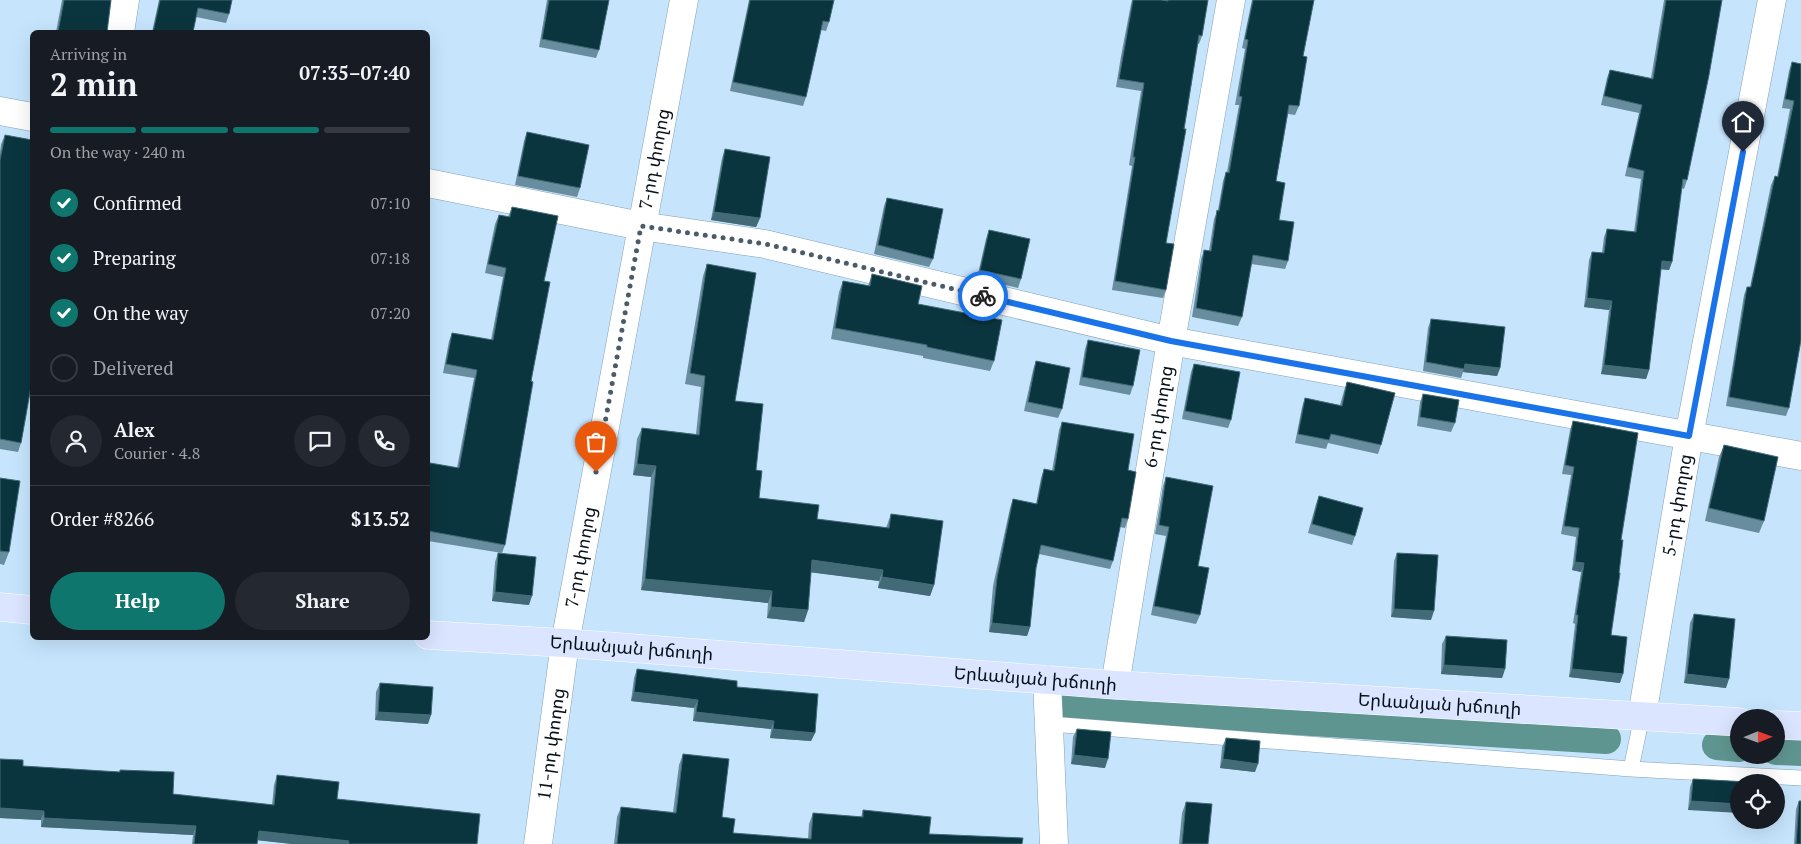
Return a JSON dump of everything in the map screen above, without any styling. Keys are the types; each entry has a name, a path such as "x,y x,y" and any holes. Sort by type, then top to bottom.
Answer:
{"main road":[{"path":"0,607 30,610"},
{"name":"Երևանյան խճուղի","path":"430,634 1048,680 1730,721"},
{"path":"1785,725 1801,726"}],"street":[{"path":"120,30 125,0"},
{"name":"7-րդ փողոց","path":"565,643 684,0"},
{"name":"6-րդ փողոց","path":"1116,684 1171,341 1231,0"},
{"name":"5-րդ փողոց","path":"1642,716 1689,436 1772,0"},
{"path":"0,111 30,117"},
{"path":"430,183 641,226 766,244 1171,341 1801,456"},
{"name":"11-րդ փողոց","path":"538,844 565,643"},
{"path":"1048,680 1054,844"}],"lane":[{"path":"1631,769 1642,716"},
{"path":"1050,724 1631,769 1801,778"}],"building":[{"path":"64,0 111,0 107,30 58,30"},
{"path":"160,0 232,0 229,14 198,8 193,30 153,30"},
{"path":"549,0 609,0 599,50 542,39"},
{"path":"750,0 834,0 829,22 823,21 806,97 733,82"},
{"path":"1133,0 1208,0 1202,36 1199,35 1184,129 1186,129 1166,243 1174,244 1166,290 1115,281 1135,157 1133,157 1144,83 1119,79"},
{"path":"1253,0 1314,0 1303,56 1307,57 1299,106 1289,105 1276,181 1285,183 1279,220 1294,222 1288,261 1253,255 1242,317 1196,308 1204,250 1211,251 1217,210 1219,211 1226,172 1229,173 1242,97 1239,96 1248,40 1245,39"},
{"path":"1666,0 1722,0 1709,75 1687,180 1683,179 1672,262 1662,261 1649,370 1604,365 1612,301 1587,298 1592,252 1604,253 1607,229 1636,232 1644,171 1628,167 1642,105 1604,96 1610,70 1653,79"},
{"path":"1792,62 1801,64 1801,340 1789,408 1729,397 1747,287 1751,287 1775,176 1778,177 1794,101 1785,99"},
{"path":"527,132 589,145 580,188 518,176"},
{"path":"5,135 30,140 30,392 21,443 0,439 0,160"},
{"path":"725,149 770,157 760,218 714,212"},
{"path":"887,198 943,209 933,259 878,245"},
{"path":"512,207 558,216 544,281 550,282 531,381 533,382 505,545 430,531 430,463 459,468 477,370 446,364 452,333 493,340 506,268 488,264 499,215 510,217"},
{"path":"989,230 1030,239 1021,279 980,270"},
{"path":"707,264 756,273 735,401 763,404 756,470 762,471 759,498 819,505 817,519 889,528 891,514 943,521 934,585 882,577 883,570 812,560 808,610 771,607 772,591 645,579 656,466 637,464 642,428 699,435 705,376 690,373"},
{"path":"872,274 922,286 918,304 1002,320 994,361 927,347 927,345 835,328 843,281 870,286"},
{"path":"1431,319 1505,327 1500,368 1465,364 1464,369 1426,362"},
{"path":"1088,340 1140,350 1133,386 1082,377"},
{"path":"1036,361 1070,368 1062,409 1028,402"},
{"path":"1194,364 1240,372 1231,420 1185,411"},
{"path":"1347,382 1395,393 1381,445 1331,434 1329,440 1298,434 1305,398 1342,406"},
{"path":"1423,394 1459,400 1455,423 1420,417"},
{"path":"1573,421 1638,433 1621,540 1623,540 1620,573 1611,635 1627,637 1623,674 1572,669 1578,615 1576,615 1584,563 1575,562 1579,528 1564,526 1574,467 1565,465"},
{"path":"1062,422 1134,434 1128,470 1136,472 1128,519 1122,518 1113,561 1041,545 1036,568 1030,627 992,623 997,578 1013,499 1037,504 1044,469 1054,471"},
{"path":"1724,445 1778,457 1764,521 1709,508"},
{"path":"1166,477 1213,486 1198,566 1209,568 1200,615 1154,606 1169,527 1159,525"},
{"path":"0,478 20,481 9,552 0,551"},
{"path":"1319,496 1363,508 1355,536 1312,524"},
{"path":"498,553 536,557 532,596 495,592"},
{"path":"1397,553 1438,555 1434,611 1394,609"},
{"path":"1694,614 1735,619 1729,679 1687,674"},
{"path":"1446,636 1507,640 1505,669 1444,665"},
{"path":"637,669 737,681 737,687 818,694 815,733 773,729 774,721 696,712 698,700 634,692"},
{"path":"380,683 433,687 431,715 378,712"},
{"path":"1077,729 1111,732 1108,759 1074,755"},
{"path":"1226,738 1260,741 1258,764 1223,759"},
{"path":"683,754 729,759 722,817 735,819 733,833 811,839 813,813 863,817 863,810 931,817 929,834 1023,838 1022,844 617,844 621,807 676,813"},
{"path":"0,759 23,760 23,766 120,772 120,770 174,772 173,794 274,805 277,775 339,782 337,799 480,814 477,844 348,844 349,841 259,831 257,844 194,844 196,826 44,818 44,811 0,808"},
{"path":"1693,779 1730,781 1730,803 1691,801"},
{"path":"1799,801 1801,801 1801,844 1796,844"},
{"path":"1186,802 1212,804 1208,844 1182,844"}],"waterway":[{"path":"1063,706 1606,739"},
{"path":"1717,745 1730,746"},
{"path":"1785,750 1801,751"}],"way so far":[{"path":"596,472 641,226 766,244 983,296"}],"route":[{"path":"983,296 1171,341 1689,436 1743,152"}]}
